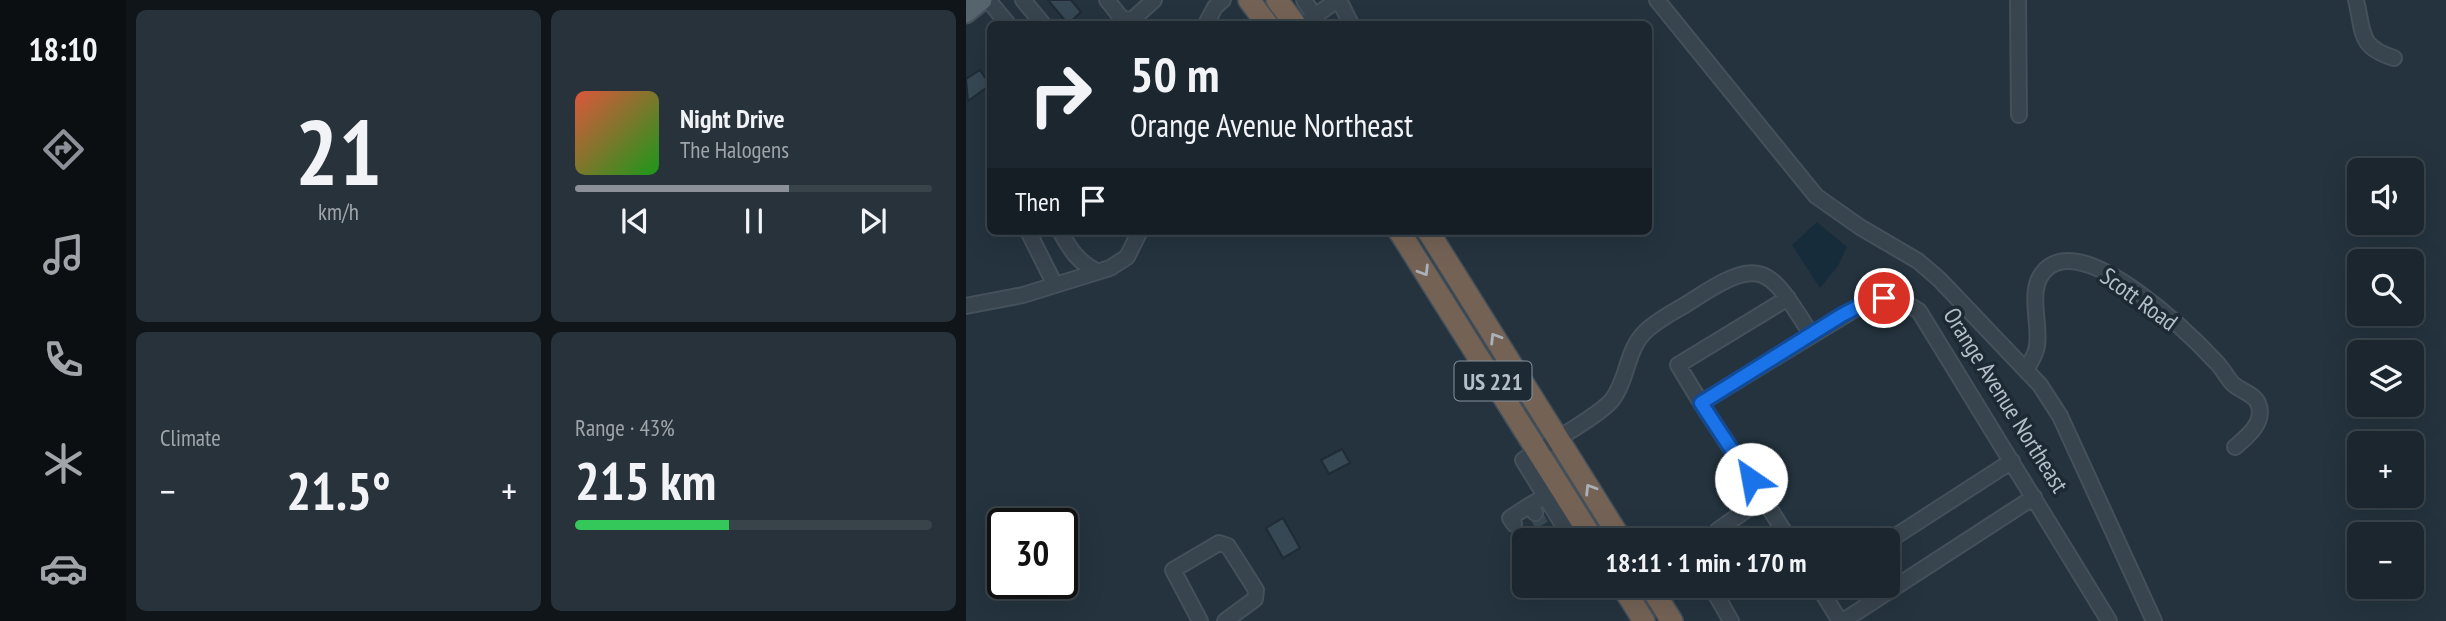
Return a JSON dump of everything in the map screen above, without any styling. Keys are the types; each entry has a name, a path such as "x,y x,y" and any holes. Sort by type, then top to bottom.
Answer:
{"highway":[{"path":"1249,0 1265,21"},
{"path":"1277,0 1303,21"},
{"name":"US 221","path":"1402,235 1538,451 1553,492 1574,528"},
{"name":"US 221","path":"1431,235 1614,528"},
{"path":"1630,598 1644,621"},
{"path":"1658,598 1672,621"}],"main road":[{"path":"966,13 982,0"}],"street":[{"path":"988,0 1006,21"},
{"path":"1023,0 1040,21"},
{"path":"1107,0 1124,20 1130,21"},
{"path":"1136,21 1154,0"},
{"path":"1304,0 1304,21"},
{"path":"1306,21 1338,0 1349,21"},
{"path":"1657,0 1816,195 1860,227 1918,261 1939,279 2046,393 2060,416 2154,621"},
{"path":"2018,0 2020,115"},
{"path":"2356,0 2367,43 2375,52 2394,58"},
{"path":"1208,21 1221,1"},
{"path":"1030,235 1055,285"},
{"path":"1062,235 1073,255 1082,264 1098,272"},
{"path":"966,306 1023,295 1119,264 1127,257 1138,235"},
{"name":"Scott Road","path":"2026,370 2037,344 2035,293 2038,281 2044,271 2059,262 2089,264 2123,282 2150,303 2199,345 2232,383 2258,402 2259,418 2250,435 2235,447"},
{"path":"1538,451 1612,401 1644,333 1725,279 1742,273 1757,273 1770,278 1788,298 1811,334"},
{"path":"1782,528 1678,365 1788,298"},
{"name":"Orange Avenue Northeast","path":"1701,403 1865,303 1884,298 1902,300 1919,311 2109,621"},
{"path":"1900,533 2012,461"},
{"path":"1516,528 1510,518 1532,509 1553,492"},
{"path":"1826,598 1841,621 2034,496"},
{"path":"1721,528 1763,498"},
{"path":"1200,621 1173,570 1219,543 1228,546 1256,590 1255,599 1225,621"},
{"path":"1718,598 1731,621"}],"water":[{"path":"1817,222 1847,247 1838,266 1820,288 1792,245"}],"building":[{"path":"1048,0 1071,0 1081,12 1071,21 1066,21"},
{"path":"980,70 987,80 987,87 968,101 966,79"},
{"path":"1342,449 1350,463 1329,474 1321,460"},
{"path":"1283,518 1300,548 1283,558 1266,528"}],"tunnel":[{"path":"1535,513 1543,528"}],"route":[{"path":"1751,479 1701,403 1842,315 1865,303 1884,298"}]}
